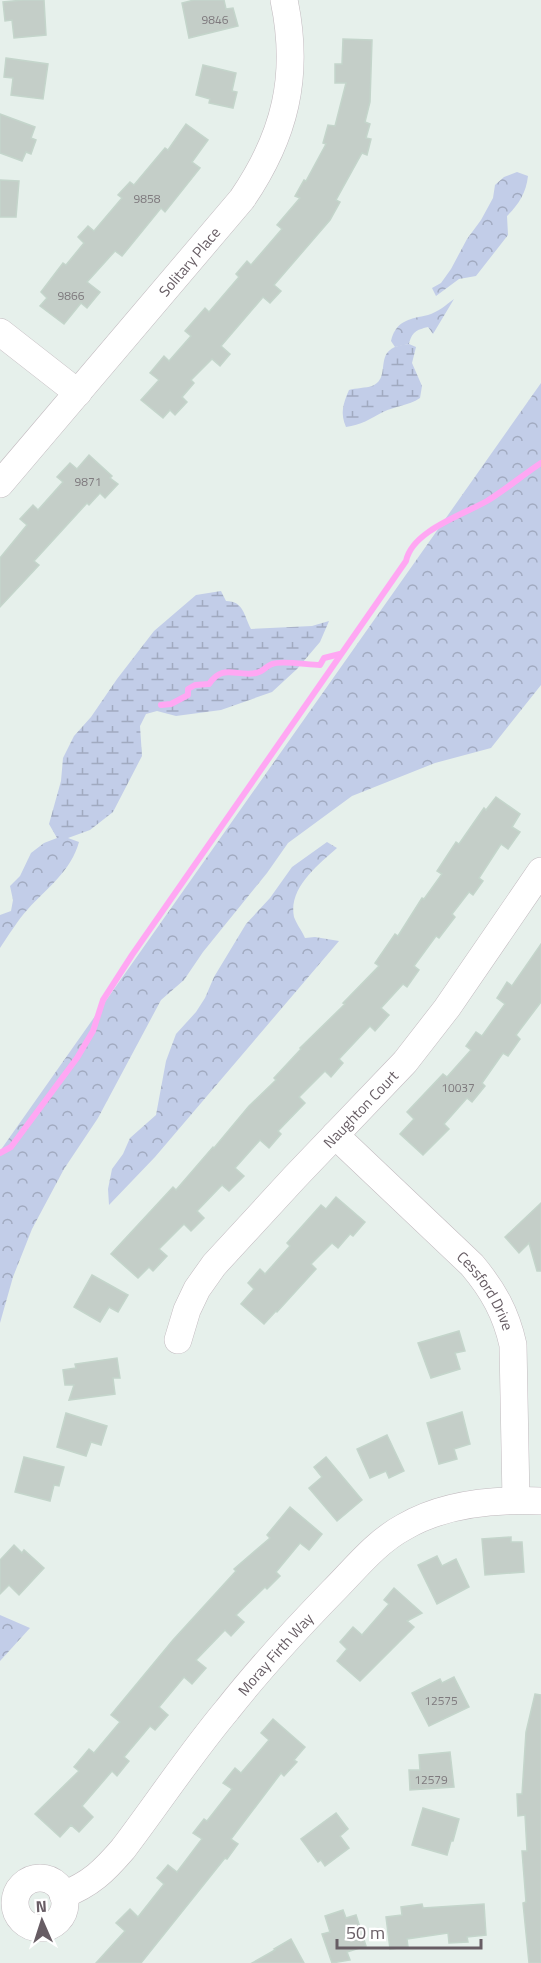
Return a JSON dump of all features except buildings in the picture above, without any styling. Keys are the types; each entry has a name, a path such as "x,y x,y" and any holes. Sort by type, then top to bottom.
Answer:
{"street":[{"name":"Solitary Place","path":"0,484 242,199 257,177 284,115 289,88 291,56 289,23 284,0"},
{"path":"0,332 78,393"},
{"name":"Naughton Court","path":"178,1340 187,1310 197,1289 214,1265 405,1062 447,1008 541,871"},
{"name":"Cessford Drive","path":"335,1135 472,1265 499,1302 509,1325 513,1345 529,1500"},
{"name":"Moray Firth Way","path":"63,1895 81,1888 106,1869 268,1659 375,1548 404,1527 434,1514 465,1505 529,1500"}],"green space":[{"path":"517,172 528,176 521,198 507,216 508,235 476,276 459,279 436,296 432,288 441,283 481,220 493,198 495,185 504,177"},
{"path":"454,299 433,334 428,327 420,329 413,334 409,344 395,347 391,341 400,325 410,319 435,312"},
{"path":"409,344 416,347 412,363 422,386 420,398 346,427 343,409 349,390 370,387 377,383 380,380 387,353 394,347"},
{"path":"541,383 541,685 491,748 435,763 352,796 288,843 184,980 161,1000 98,1118 64,1169 32,1229 13,1277 0,1323 0,1151"},
{"path":"221,591 226,601 240,606 251,629 312,626 329,621 320,642 297,669 272,692 221,710 176,716 157,711 146,714 140,726 142,756 113,812 90,830 68,838 57,838 49,824 61,781 63,758 74,736 91,717 154,631 196,595"},
{"path":"57,838 68,838 79,842 70,862 58,879 24,914 0,948 0,915 11,911 13,900 10,886 20,876 31,853 44,843"},
{"path":"327,842 337,848 313,870 300,887 293,906 294,917 305,938 315,937 339,941 155,1157 109,1205 108,1189 112,1169 123,1154 130,1138 156,1115 166,1061 176,1034 205,998 214,977 246,924 270,898 292,867"},
{"path":"0,1615 30,1628 0,1661"}],"waterway":[{"path":"0,1153 11,1147 77,1058 93,1031 103,1000 132,955 406,561 410,550 439,525 487,501 541,463"},
{"path":"161,705 171,704 188,695 188,689 195,685 209,684 219,674 225,672 256,673 272,664 282,662 320,665 324,658 340,654"}]}
